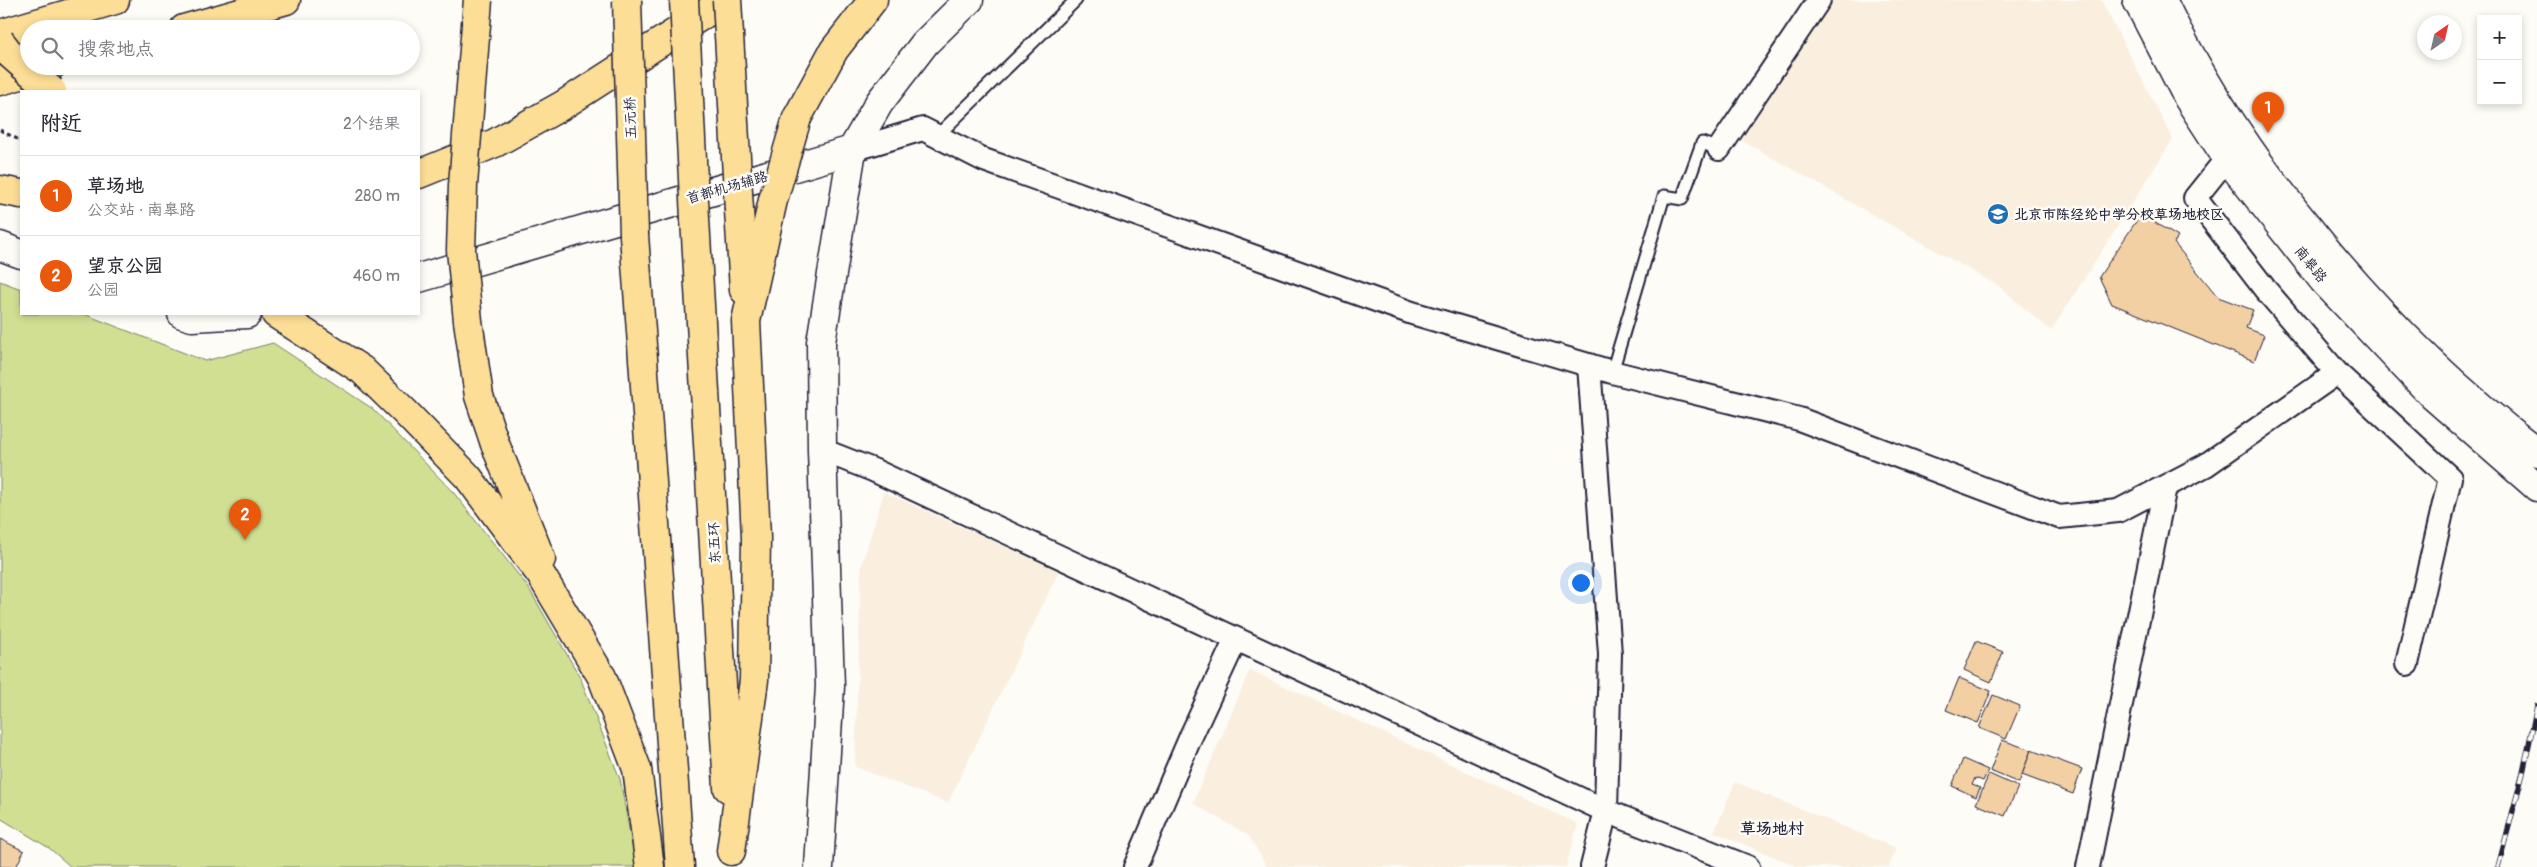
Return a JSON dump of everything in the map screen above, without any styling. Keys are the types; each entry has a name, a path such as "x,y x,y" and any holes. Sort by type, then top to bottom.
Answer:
{"highway":[{"path":"48,20 116,0"},
{"path":"216,20 286,0"},
{"path":"478,0 463,186 461,250 468,321 479,396 495,444 560,605"},
{"name":"五元桥","path":"627,0 634,235 680,867"},
{"name":"东五环","path":"684,0 732,859"},
{"path":"420,174 495,143 562,105 727,0 746,321 756,538 754,680 732,859"},
{"path":"746,321 773,200 797,118 834,50 873,0"},
{"path":"0,34 20,28"},
{"path":"0,41 20,63"},
{"path":"0,81 20,75"},
{"path":"34,75 51,90"},
{"path":"0,190 20,194"},
{"path":"278,315 362,370 468,477 541,575 602,677 637,769 650,867"}],"street":[{"path":"819,867 830,686 822,450 822,342 852,150 879,103 925,43 969,0"},
{"path":"1720,149 1818,0"},
{"name":"南皋路","path":"2137,0 2188,98 2227,158 2323,280 2433,396 2537,487"},
{"name":"南皋路","path":"2162,0 2175,27 2242,141 2325,246 2381,310 2439,369 2537,452"},
{"path":"2233,125 2227,158 2195,198 2265,289 2337,373 2450,478 2407,664"},
{"path":"852,150 923,129 1002,167 1412,313 1590,366 1799,419 2059,517 2118,511 2165,487 2206,465 2337,373"},
{"name":"首都机场辅路","path":"420,278 852,150"},
{"path":"0,246 20,254"},
{"path":"185,315 192,317 229,315"},
{"path":"1590,366 1610,654 1606,811 1592,867"},
{"path":"822,450 873,470 1606,811 1748,867"},
{"path":"2088,867 2165,487"},
{"path":"1135,867 1191,736 1236,639"}],"lane":[{"path":"938,136 1076,0"},
{"path":"1612,372 1664,196 1682,199 1702,143 1720,149"}],"path":[{"path":"0,130 20,140"}],"shaded area":[{"name":"北京市陈经纶中学分校草场地校区","path":"1833,0 2101,0 2173,139 2051,331 2000,287 1741,140"},
{"path":"884,492 1059,571 948,803 855,767 861,567"},
{"path":"1250,670 1578,824 1566,867 1267,867 1249,836 1193,803"},
{"path":"1735,782 1896,848 1889,867 1799,867 1714,832"}],"green space":[{"path":"0,281 20,289 20,315 87,315 205,361 273,343 373,409 453,492 528,587 580,677 620,779 636,867 71,867 49,848 0,818"}],"building":[{"path":"2141,214 2178,237 2174,243 2218,297 2253,310 2246,328 2264,335 2254,361 2112,304 2099,277"},
{"path":"1976,641 2003,652 1991,682 1964,670"},
{"path":"1959,678 1991,691 1978,723 1946,710"},
{"path":"1993,695 2020,706 2006,739 1979,728"},
{"path":"2002,740 2031,750 2019,783 1990,771"},
{"path":"2031,750 2082,769 2073,794 2022,775"},
{"path":"1963,759 1988,770 1983,781 1975,778 1972,785 1980,788 1976,797 1952,786"},
{"path":"1989,774 2018,787 2005,816 1976,804"},
{"path":"0,839 24,851 16,867 0,867"}],"railway":[{"path":"2498,867 2523,773 2537,706"}],"place":[{"name":"草场地","path":"2268,133"},
{"name":"北京市陈经纶中学分校草场地校区","path":"1998,214"},
{"name":"望京公园","path":"245,540"}],"district":[{"name":"草场地村","path":"1772,828"}]}
